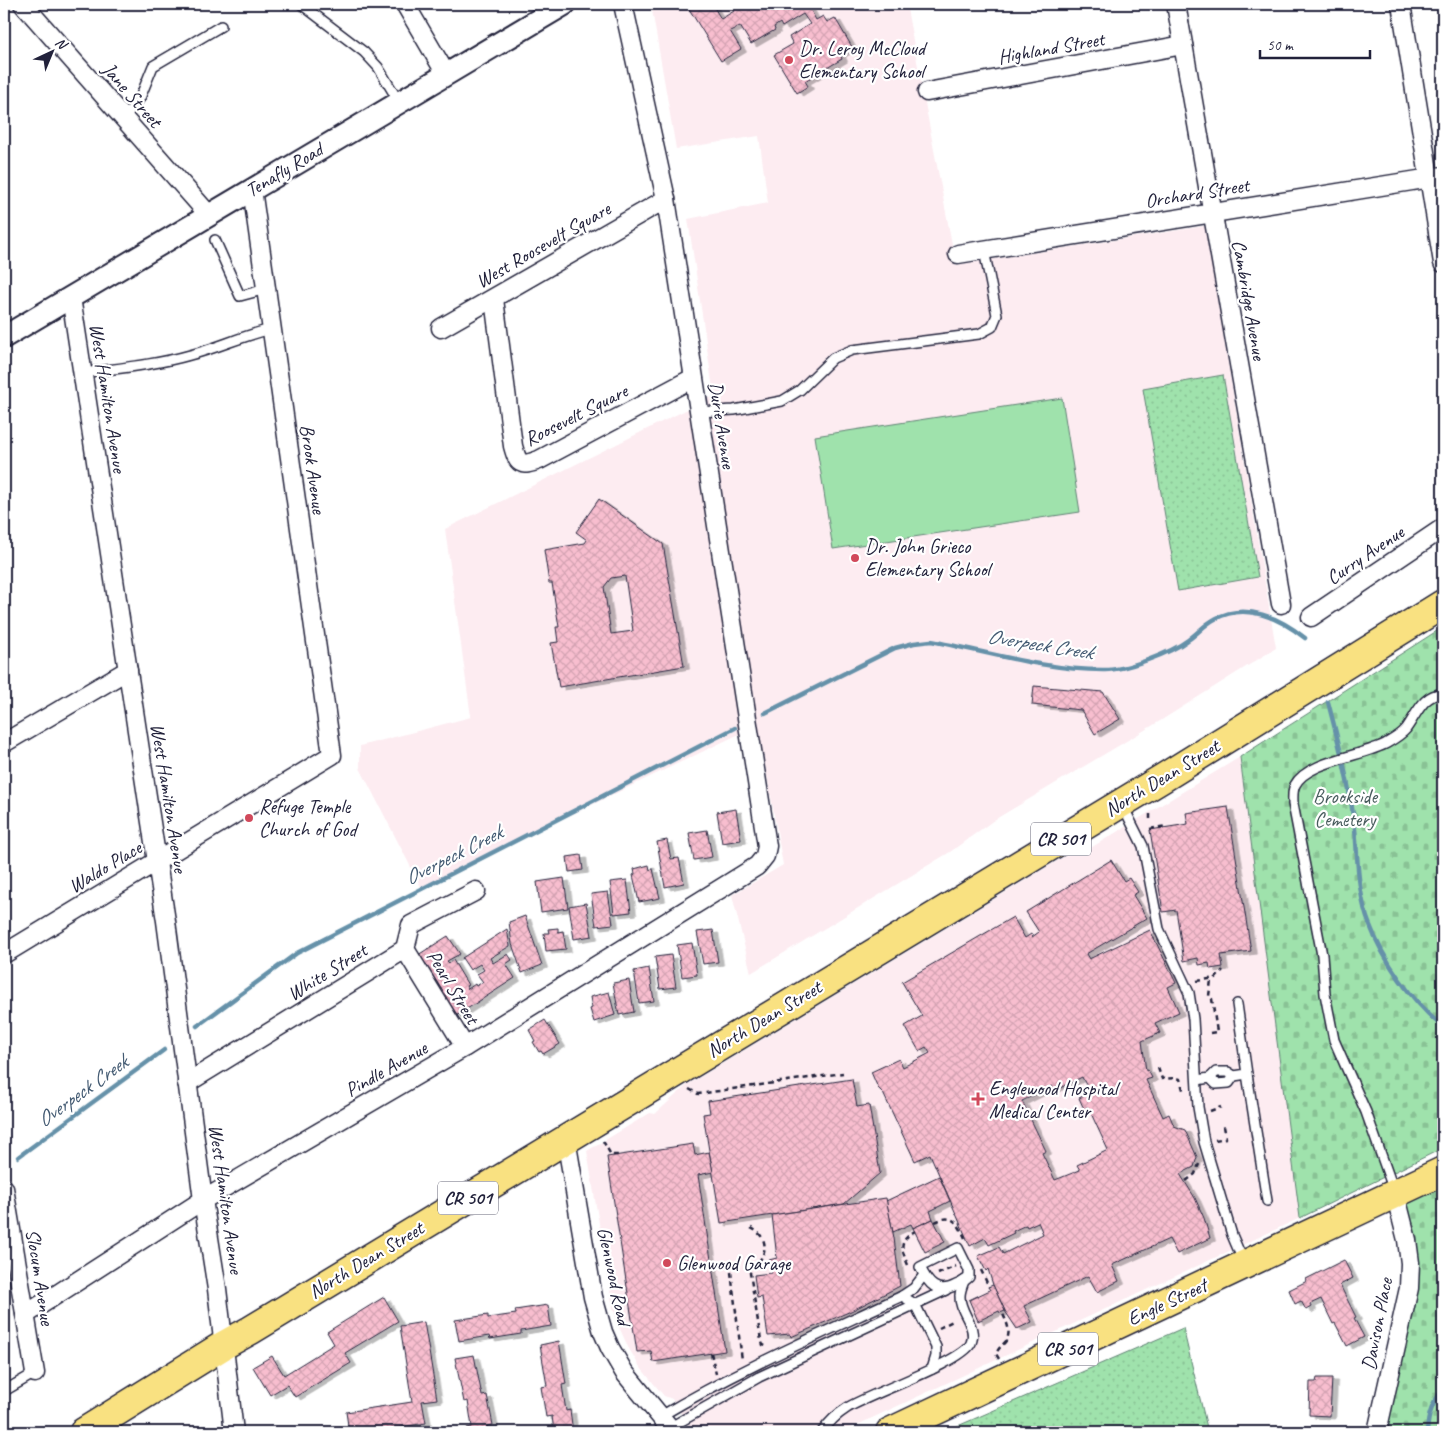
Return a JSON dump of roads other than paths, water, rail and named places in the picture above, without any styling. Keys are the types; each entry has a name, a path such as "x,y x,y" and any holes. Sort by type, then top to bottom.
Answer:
{"main road":[{"name":"North Dean Street","path":"84,1432 116,1422 224,1345 1121,802 1443,604"},
{"name":"Engle Street","path":"890,1432 1443,1171"}],"street":[{"name":"Jane Street","path":"23,4 209,215"},
{"path":"405,4 446,74"},
{"name":"Tenafly Road","path":"4,337 565,4"},
{"name":"Durie Avenue","path":"623,4 666,199 763,818 767,846 765,856"},
{"name":"Cambridge Avenue","path":"1176,4 1282,604"},
{"path":"1401,4 1437,177 1443,263"},
{"name":"Highland Street","path":"927,92 1182,45"},
{"name":"Orchard Street","path":"958,254 1437,177"},
{"name":"Brook Avenue","path":"252,189 332,755"},
{"name":"West Roosevelt Square","path":"442,328 666,199"},
{"name":"West Hamilton Avenue","path":"71,297 157,861 219,1307 234,1432"},
{"name":"Roosevelt Square","path":"494,299 513,446 516,458 522,464 539,460 693,378"},
{"name":"Curry Avenue","path":"1311,617 1443,528"},
{"path":"4,743 128,670"},
{"name":"Waldo Place","path":"4,954 332,755"},
{"name":"Pindle Avenue","path":"25,1315 204,1200 464,1047 757,866 765,856"},
{"path":"405,949 411,925 476,890"},
{"name":"Pearl Street","path":"405,949 464,1047"},
{"name":"White Street","path":"187,1084 405,949"},
{"name":"Glenwood Road","path":"566,1139 593,1297 600,1323 610,1348 624,1372 668,1425"},
{"name":"Slocum Avenue","path":"4,1188 35,1373"},
{"name":"Davison Place","path":"1377,1432 1409,1288 1410,1263 1407,1240 1395,1194"}],"lane":[{"path":"301,4 364,52 378,67 399,102"},
{"path":"124,118 140,98 153,66 221,26"},
{"path":"215,240 240,296 266,288"},
{"path":"699,412 734,410 782,401 800,390 833,358 852,350 979,334 992,327 997,316 984,250"},
{"path":"83,373 147,365 173,359 272,329"},
{"path":"1395,1194 1366,1112 1334,1040 1325,994 1322,955 1293,791 1296,783 1302,776 1313,768 1386,744 1406,728 1424,703 1431,697 1443,694"},
{"path":"1121,802 1143,846 1160,929 1189,993 1193,1019 1198,1107 1204,1142 1232,1235 1245,1265"},
{"path":"1236,1004 1267,1201"},
{"path":"1197,1080 1210,1078 1216,1072 1228,1072 1234,1076 1247,1074"},
{"path":"668,1425 759,1377 946,1290 964,1281 970,1274 958,1248 920,1267 924,1275 936,1287 946,1290"},
{"path":"668,1425 697,1395 756,1364 902,1296 914,1288 924,1275"},
{"path":"822,1432 831,1420 848,1408 962,1354 971,1344 973,1331 960,1303 964,1281"},
{"path":"902,1296 915,1304 937,1352 932,1369"},
{"path":"4,1391 35,1373"}],"waterway":[{"name":"Overpeck Creek","path":"765,713 895,648 914,643 931,641 1038,664 1081,669 1112,670 1159,655 1191,638 1215,619 1239,612 1251,612 1274,619 1305,638"},
{"name":"Overpeck Creek","path":"1328,702 1350,797 1355,829 1358,872 1367,918 1390,966 1420,1005 1443,1027"},
{"name":"Overpeck Creek","path":"197,1026 297,953 735,728"},
{"name":"Overpeck Creek","path":"18,1157 164,1050"},
{"path":"1427,1432 1431,1410 1443,1390"}],"place":[{"name":"Dr. Leroy McCloud Elementary School","path":"789,60"},
{"name":"Dr. John Grieco Elementary School","path":"855,558"},
{"name":"Refuge Temple Church of God","path":"249,818"},
{"name":"Englewood Hospital Medical Center","path":"978,1099"},
{"name":"Glenwood Garage","path":"667,1263"}],"park label":[{"name":"Brookside Cemetery","path":"1345,808"}]}
